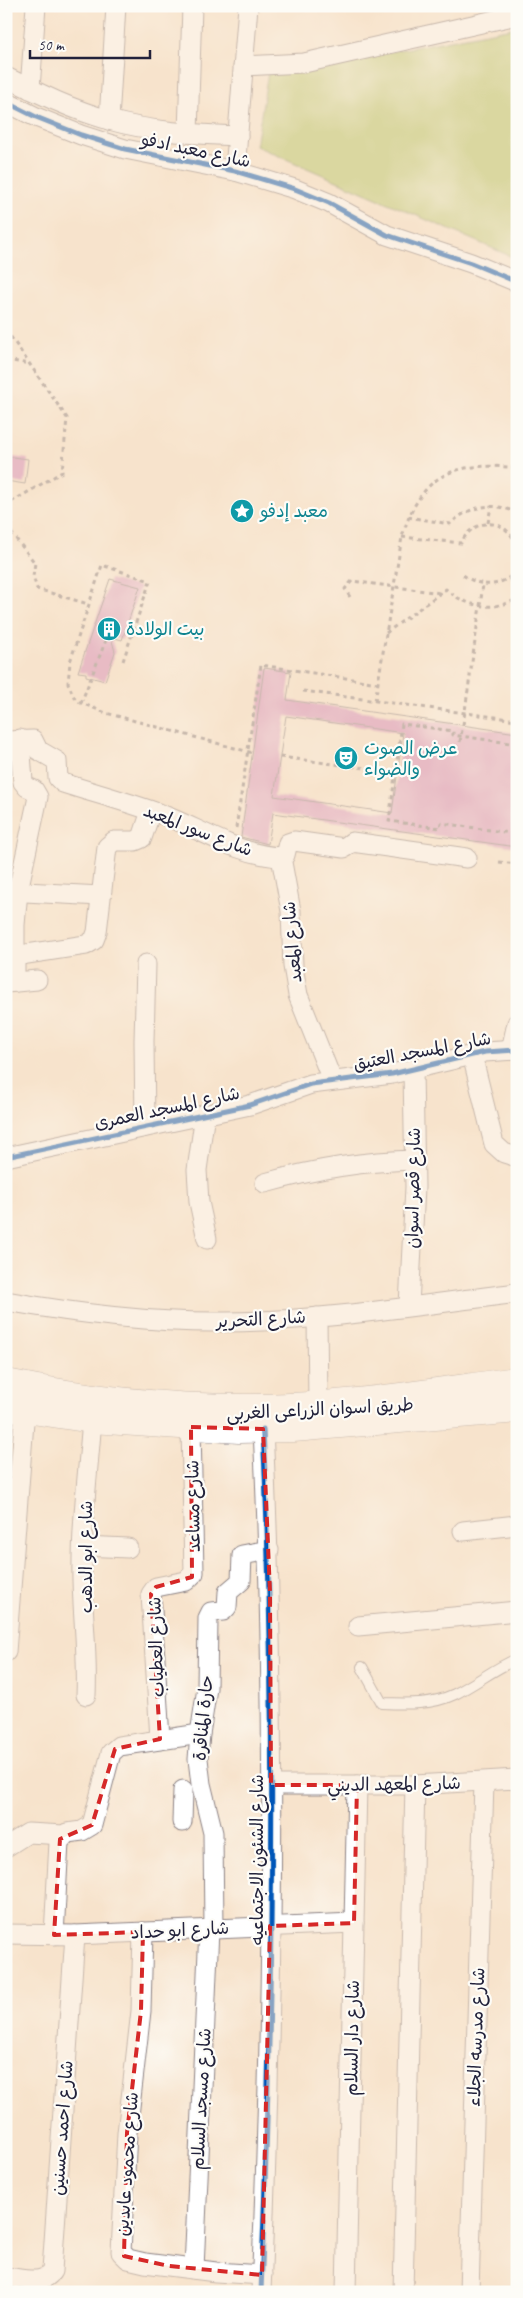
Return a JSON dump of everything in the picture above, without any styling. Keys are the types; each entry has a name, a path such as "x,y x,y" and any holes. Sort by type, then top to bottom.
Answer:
{"main road":[{"name":"طريق اسوان الزراعى الغربى","path":"16,1408 59,1404 215,1407 318,1405 517,1381"},
{"name":"طريق اسوان الزراعى الغربى","path":"6,1383 92,1419 191,1427 263,1429 517,1409"}],"street":[{"path":"30,89 36,6"},
{"path":"109,120 116,6"},
{"path":"188,133 192,6"},
{"path":"236,171 248,6"},
{"path":"244,66 304,63 517,15"},
{"path":"6,77 78,110 109,120 134,126 188,133 238,136"},
{"name":"شارع معبد ادفو","path":"6,102 36,117 81,135 125,149 236,171 311,195 387,235 471,263 517,282"},
{"path":"13,740 22,782 34,790 38,797 12,891 14,956 10,982 37,980"},
{"name":"شارع سور المعبد","path":"13,740 33,740 38,750 57,761 58,778 63,784 151,811 231,846 263,855 281,857"},
{"path":"14,956 90,943 97,932 109,845 114,841 135,841 142,838 151,811"},
{"path":"281,857 285,855 288,843 296,841 344,848 352,842 467,858"},
{"name":"شارع المعبد","path":"281,857 291,911 292,966 298,995 332,1080"},
{"path":"12,891 101,896"},
{"path":"145,1127 144,1040 146,964"},
{"path":"514,1050 517,1023"},
{"name":"شارع المسجد العتيق","path":"332,1080 413,1070 472,1055 514,1050"},
{"path":"472,1055 494,1144 504,1153 517,1156"},
{"name":"شارع قصر اسوان","path":"409,1306 415,1160 413,1070"},
{"name":"شارع المسجد العمرى","path":"6,1158 250,1104 311,1084 332,1080"},
{"path":"205,1114 197,1170 199,1202 207,1239"},
{"path":"265,1183 332,1166 360,1162 415,1160"},
{"name":"شارع التحرير","path":"6,1301 89,1315 162,1321 226,1322 317,1317 517,1293"},
{"path":"317,1317 318,1405"},
{"path":"6,1652 16,1408"},
{"name":"شارع ابو الدهب","path":"86,1695 86,1639 82,1582 92,1419"},
{"name":"شارع مساعد","path":"186,1581 192,1577 194,1569 191,1427"},
{"name":"شارع الشئون الاجتماعيه","path":"262,2283 270,1926 271,1785 269,1550 263,1429"},
{"path":"463,1531 517,1525"},
{"path":"83,1546 128,1548"},
{"name":"حارة المناقرة","path":"211,1929 214,1833 199,1772 200,1734 207,1688 208,1618 211,1612 223,1611 227,1607 228,1592 240,1581 242,1555 269,1550"},
{"name":"شارع العطياب","path":"160,1740 150,1594 153,1589 159,1586 186,1581"},
{"path":"358,1626 517,1611"},
{"path":"6,1847 28,1833 64,1834 82,1831 92,1825 109,1758 115,1749 200,1734"},
{"name":"شارع المعهد الديني","path":"271,1785 415,1785 517,1779"},
{"name":"شارع مدرسه الجلاء","path":"469,2292 484,1782"},
{"name":"شارع دار السلام","path":"346,2292 357,1785"},
{"path":"403,2292 415,1785"},
{"path":"182,1822 183,1793 204,1796"},
{"path":"54,1935 59,1845 64,1834"},
{"name":"شارع ابو حداد","path":"6,1934 75,1935 354,1922"},
{"name":"شارع مسجد السلام","path":"194,2269 211,1929"},
{"name":"شارع محمود عابدين","path":"143,1932 141,2012 127,2132 121,2252 128,2259 132,2260 194,2269 262,2283"},
{"name":"شارع احمد حسنين","path":"6,2277 41,2280 48,2277 52,2271 75,1935"}],"lane":[{"path":"362,1666 382,1703 420,1704 454,1694 504,1664 517,1659"}],"path":[{"path":"6,330 68,418 62,472 6,505"},
{"path":"6,360 31,364"},
{"path":"375,701 402,537 408,517 417,498 434,482 454,471 476,465 517,468"},
{"path":"408,517 450,524 473,508 491,506 517,513"},
{"path":"488,523 491,506"},
{"path":"402,537 461,544 471,529 488,523 504,528 515,541 517,548"},
{"path":"6,526 35,563 33,576 38,588 89,604"},
{"path":"123,661 150,581 102,565 67,673 71,691 81,703 106,713 253,753"},
{"path":"463,575 472,582 492,585 509,578 517,570"},
{"path":"509,578 517,592"},
{"path":"350,597 344,588 348,582 352,581 441,594"},
{"path":"462,725 483,585"},
{"path":"386,633 446,589 468,604 480,607 497,606 517,599"},
{"path":"81,703 108,634"},
{"path":"236,828 260,665 378,683"},
{"path":"303,691 517,720"},
{"path":"517,744 453,735 453,731 402,724 389,821 440,828 441,824 517,834"},
{"path":"460,742 462,730"},
{"path":"280,757 396,772"},
{"path":"499,862 517,864"}],"highlighted area":[{"path":"191,1427 263,1429 270,1592 271,1785 357,1785 354,1923 270,1926 262,2275 169,2266 124,2256 127,2133 141,2011 143,1932 54,1935 60,1839 92,1825 115,1749 160,1739 151,1594 156,1587 192,1577"}],"green space":[{"path":"517,27 517,259 256,146 268,72 410,48"}],"building":[{"path":"6,456 28,459 25,484 6,481"},
{"name":"بيت الولادة","path":"110,579 140,587 122,640 111,637 115,652 105,681 86,676 86,673 78,672"},
{"path":"264,668 291,672 287,700 517,733 517,847 273,813 268,844 241,837","holes":["286,716 403,733 392,813 274,796"]}],"cycle path":[{"path":"6,102 36,117 81,135 125,149 235,171 295,189 329,203 387,235 471,263 517,282"},
{"path":"6,1157 250,1105 311,1084 392,1074 485,1052 517,1050"},
{"path":"261,2292 271,1968 272,1860 270,1644 263,1429"}],"place":[{"name":"معبد إدفو","path":"242,511"},
{"name":"بيت الولادة","path":"109,629"},
{"name":"عرض الصوت والضواء","path":"346,758"}]}
